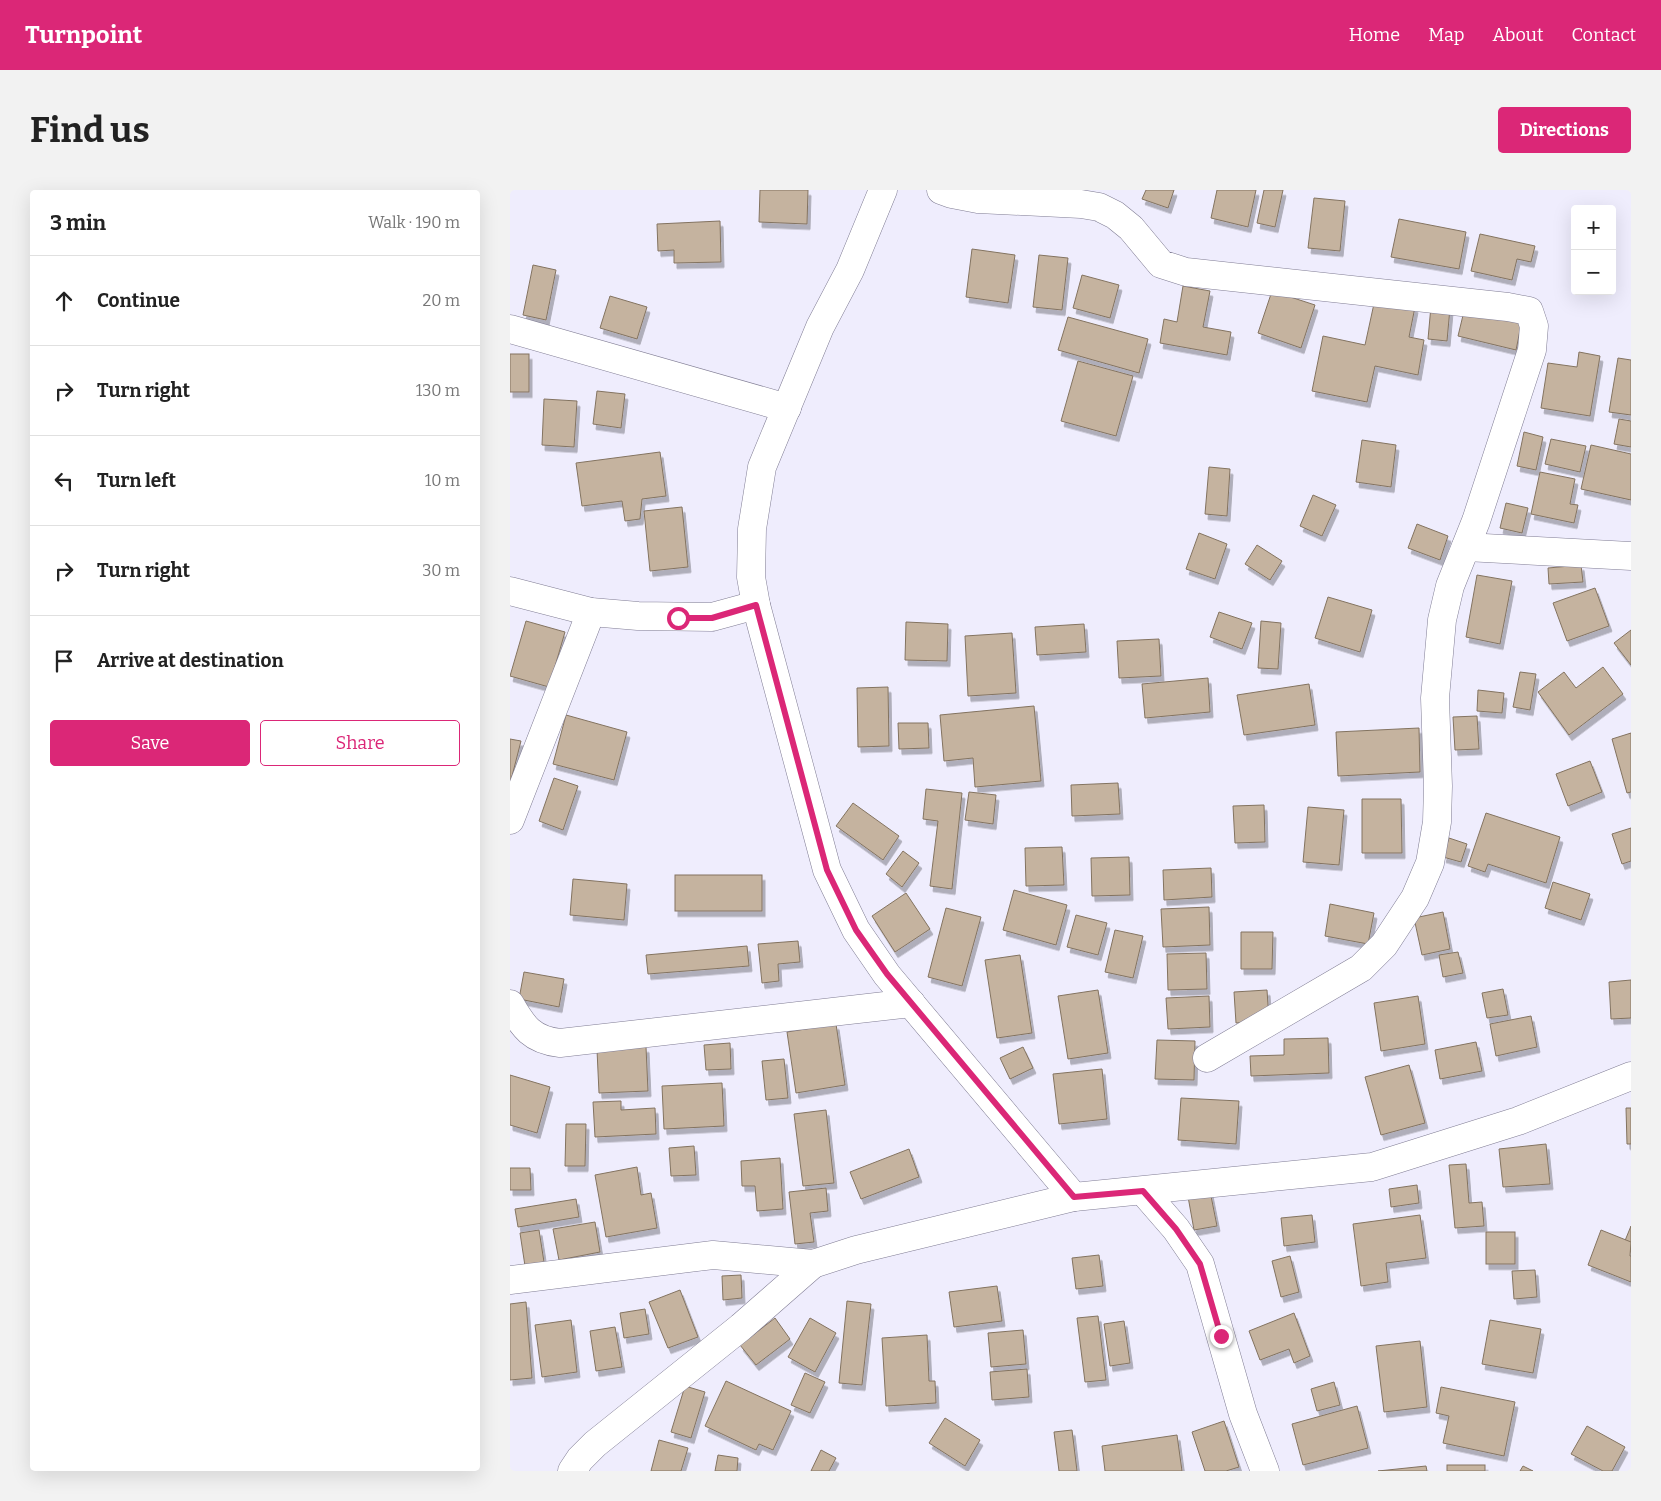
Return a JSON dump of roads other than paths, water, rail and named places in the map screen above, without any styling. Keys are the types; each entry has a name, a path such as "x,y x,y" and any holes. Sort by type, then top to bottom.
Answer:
{"street":[{"path":"883,190 850,270 820,327 762,467 752,529 751,577 756,605 827,870 856,930 887,974 1074,1197"},
{"path":"941,190 978,199 1081,204 1099,207 1115,215 1131,228 1161,264 1186,272 1498,306 1528,311 1534,326 1532,350 1476,522 1450,586 1442,620 1435,698 1438,786 1437,822 1430,863 1415,898 1384,945 1361,968 1207,1058"},
{"path":"510,329 787,408"},
{"path":"1466,547 1631,556"},
{"path":"510,591 591,612 638,616 712,618 756,605"},
{"path":"510,820 591,612"},
{"path":"510,1004 519,1019 531,1033 545,1042 560,1043 911,1003"},
{"path":"572,1471 580,1459 595,1444 741,1328 813,1264 856,1250 1074,1197 1372,1167 1518,1120 1631,1076"},
{"path":"1143,1191 1176,1229 1200,1264 1243,1414 1265,1471"},
{"path":"510,1280 713,1254 813,1264"}]}
